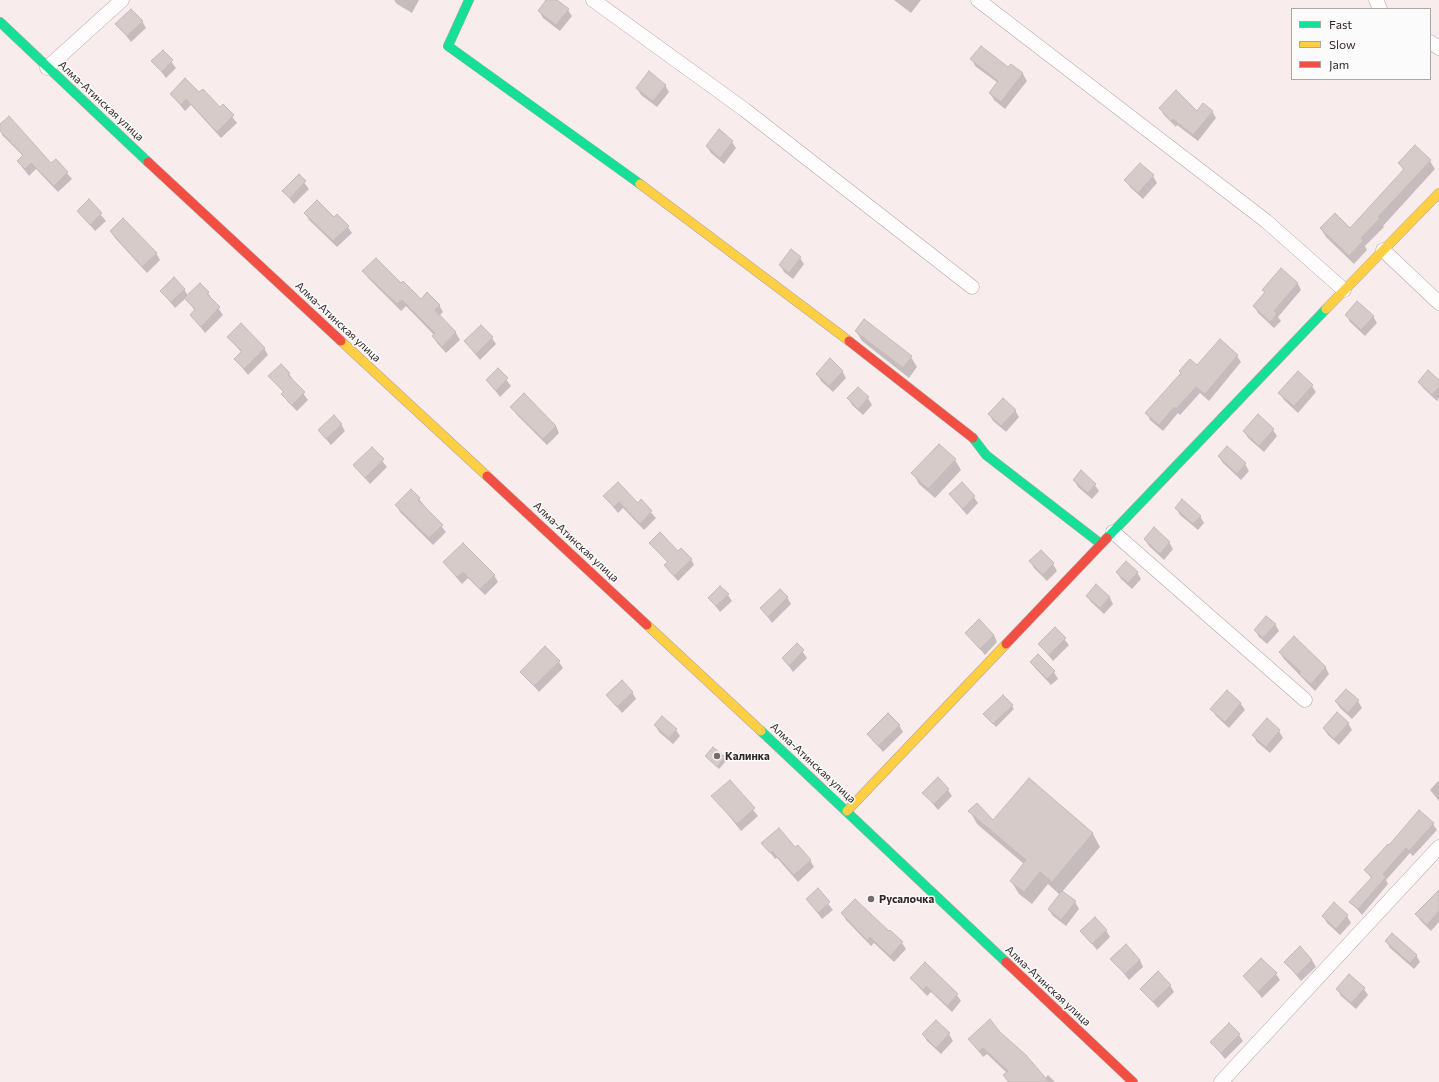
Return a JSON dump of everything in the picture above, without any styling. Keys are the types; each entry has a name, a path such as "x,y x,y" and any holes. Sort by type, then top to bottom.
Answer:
{"main road":[{"path":"469,0 448,46 685,217 821,320 970,434 986,455 1101,544"},
{"name":"Алма-Атинская улица","path":"0,22 47,68 846,810 1133,1082"},
{"path":"846,810 1344,290 1439,193"}],"street":[{"path":"47,68 122,0"},
{"path":"592,0 745,110 972,287"},
{"path":"978,0 1266,221 1344,290"},
{"path":"1383,250 1439,303"},
{"path":"1113,532 1305,700"},
{"path":"1221,1082 1439,847"}],"building":[{"path":"546,0 557,0 569,9 556,25 538,11"},
{"path":"131,9 143,21 127,36 115,24"},
{"path":"981,46 1008,67 1011,64 1023,73 1001,102 989,93 998,81 970,59"},
{"path":"163,50 173,60 162,72 151,61"},
{"path":"649,71 666,85 653,101 636,88"},
{"path":"185,78 199,92 203,89 220,107 223,104 234,115 217,132 186,99 181,105 170,94"},
{"path":"1176,90 1197,111 1203,103 1213,111 1193,135 1173,119 1171,121 1159,108"},
{"path":"9,116 51,163 56,159 68,172 54,186 31,163 25,169 17,161 23,155 0,131 0,124"},
{"path":"719,129 733,141 720,158 706,146"},
{"path":"1415,145 1431,160 1378,217 1380,218 1361,238 1363,241 1349,256 1320,228 1335,213 1350,228 1404,169 1398,163"},
{"path":"1140,163 1154,175 1138,193 1124,180"},
{"path":"299,174 306,181 290,198 282,191"},
{"path":"89,199 102,213 90,225 77,211"},
{"path":"317,200 334,217 337,214 349,226 333,241 304,213"},
{"path":"123,218 157,253 142,267 110,231"},
{"path":"791,249 801,257 789,273 779,265"},
{"path":"376,258 401,283 403,281 421,299 427,292 440,305 435,310 456,332 442,347 432,336 435,333 402,300 397,304 362,271"},
{"path":"1281,268 1298,283 1274,311 1277,314 1270,322 1253,306 1265,292 1262,290"},
{"path":"174,277 185,289 171,302 160,291"},
{"path":"200,283 209,292 207,294 220,307 201,327 190,315 195,309 184,298"},
{"path":"1357,301 1374,316 1361,330 1345,315"},
{"path":"864,319 912,356 903,368 855,331"},
{"path":"241,323 265,348 244,369 234,359 242,351 227,337"},
{"path":"481,325 493,337 476,354 464,341"},
{"path":"1220,339 1238,355 1205,394 1196,387 1176,409 1174,407 1159,425 1145,413 1181,373 1179,371 1190,359 1197,365"},
{"path":"830,358 843,371 829,386 816,374"},
{"path":"281,364 290,373 288,375 305,392 292,405 281,394 284,392 268,376"},
{"path":"498,368 508,378 496,391 486,380"},
{"path":"1428,370 1439,380 1439,387 1432,395 1418,382"},
{"path":"1298,371 1313,385 1294,406 1278,393"},
{"path":"858,387 869,397 858,409 847,398"},
{"path":"524,393 556,426 543,439 510,407"},
{"path":"1003,398 1016,410 1001,426 988,414"},
{"path":"1258,414 1274,429 1259,446 1243,431"},
{"path":"334,415 342,424 326,439 318,430"},
{"path":"939,444 956,459 928,489 911,473"},
{"path":"1227,446 1246,463 1237,474 1218,456"},
{"path":"372,447 384,459 365,478 353,465"},
{"path":"1081,470 1096,484 1088,493 1073,480"},
{"path":"618,482 638,503 641,499 652,511 640,524 619,502 614,507 603,496"},
{"path":"962,482 975,496 963,509 949,494"},
{"path":"411,489 420,498 418,500 443,525 429,538 395,505"},
{"path":"1182,499 1201,516 1193,524 1175,508"},
{"path":"1154,527 1170,542 1160,554 1144,539"},
{"path":"660,532 678,551 681,548 692,559 674,576 664,565 668,562 649,543"},
{"path":"463,543 495,575 480,589 463,572 457,577 443,562"},
{"path":"1041,550 1054,563 1043,575 1029,561"},
{"path":"1126,561 1138,572 1128,583 1116,572"},
{"path":"1096,584 1110,597 1100,608 1086,596"},
{"path":"720,586 729,594 716,606 708,598"},
{"path":"780,589 788,597 768,617 760,608"},
{"path":"1266,616 1276,624 1263,638 1254,630"},
{"path":"979,619 994,635 980,649 965,633"},
{"path":"1055,627 1066,638 1049,655 1038,644"},
{"path":"1294,636 1326,667 1311,684 1299,674 1301,672 1279,652"},
{"path":"797,643 804,650 789,666 782,658"},
{"path":"545,646 560,661 534,686 520,672"},
{"path":"1038,654 1055,671 1047,679 1030,662"},
{"path":"622,680 633,692 617,707 606,695"},
{"path":"1346,689 1359,700 1348,713 1335,701"},
{"path":"1227,690 1241,703 1225,722 1210,709"},
{"path":"1003,695 1013,705 993,724 983,714"},
{"path":"1337,712 1349,723 1334,739 1323,728"},
{"path":"888,713 900,725 878,746 867,734"},
{"path":"662,716 677,729 669,738 654,725"},
{"path":"1267,718 1280,730 1266,747 1252,735"},
{"path":"713,747 725,757 717,767 705,756"},
{"path":"938,777 949,789 934,804 922,793"},
{"path":"1029,778 1093,833 1052,882 1040,872 1024,892 1010,881 1026,860 968,811 977,803 993,820"},
{"path":"730,780 755,808 737,824 711,796"},
{"path":"1419,810 1434,823 1409,851 1406,848 1383,874 1386,877 1358,909 1349,902 1372,877 1364,870 1388,844 1389,845"},
{"path":"779,828 795,847 798,845 811,860 794,875 772,851 770,853 761,843"},
{"path":"818,888 830,902 818,913 806,899"},
{"path":"1439,890 1439,911 1427,925 1415,914"},
{"path":"1062,891 1076,901 1061,920 1048,909"},
{"path":"855,899 903,942 890,956 870,937 867,940 841,913"},
{"path":"1334,902 1348,915 1336,929 1322,916"},
{"path":"1095,917 1107,930 1092,944 1080,931"},
{"path":"1392,933 1417,955 1410,963 1385,941"},
{"path":"1126,944 1140,960 1125,974 1110,959"},
{"path":"1300,946 1312,960 1297,975 1284,962"},
{"path":"1261,958 1277,973 1258,992 1243,976"},
{"path":"925,962 958,994 947,1006 926,986 923,990 910,978"},
{"path":"1158,971 1171,985 1153,1002 1140,989"},
{"path":"1349,974 1365,988 1351,1003 1336,989"},
{"path":"990,1019 1000,1032 1026,1055 1049,1082 1009,1082 1003,1075 1008,1071 983,1048 979,1051 968,1039"},
{"path":"936,1020 950,1033 936,1048 922,1034"},
{"path":"1229,1023 1240,1034 1221,1053 1210,1042"}],"traffic: fast":[{"path":"469,0 448,46 640,184"},
{"path":"0,22 148,162"},
{"path":"1107,538 1326,309"},
{"path":"973,438 986,455 1101,544"},
{"path":"761,731 1006,962"}],"traffic: slow":[{"path":"640,184 849,341"},
{"path":"1326,309 1439,193"},
{"path":"341,341 487,476"},
{"path":"647,625 761,731"},
{"path":"847,811 1006,644"}],"traffic: jam":[{"path":"148,162 341,341"},
{"path":"849,341 973,438"},
{"path":"487,476 647,625"},
{"path":"1006,644 1107,538"},
{"path":"1006,962 1133,1082"}],"place":[{"name":"Калинка","path":"717,756"},
{"name":"Русалочка","path":"871,899"}]}
